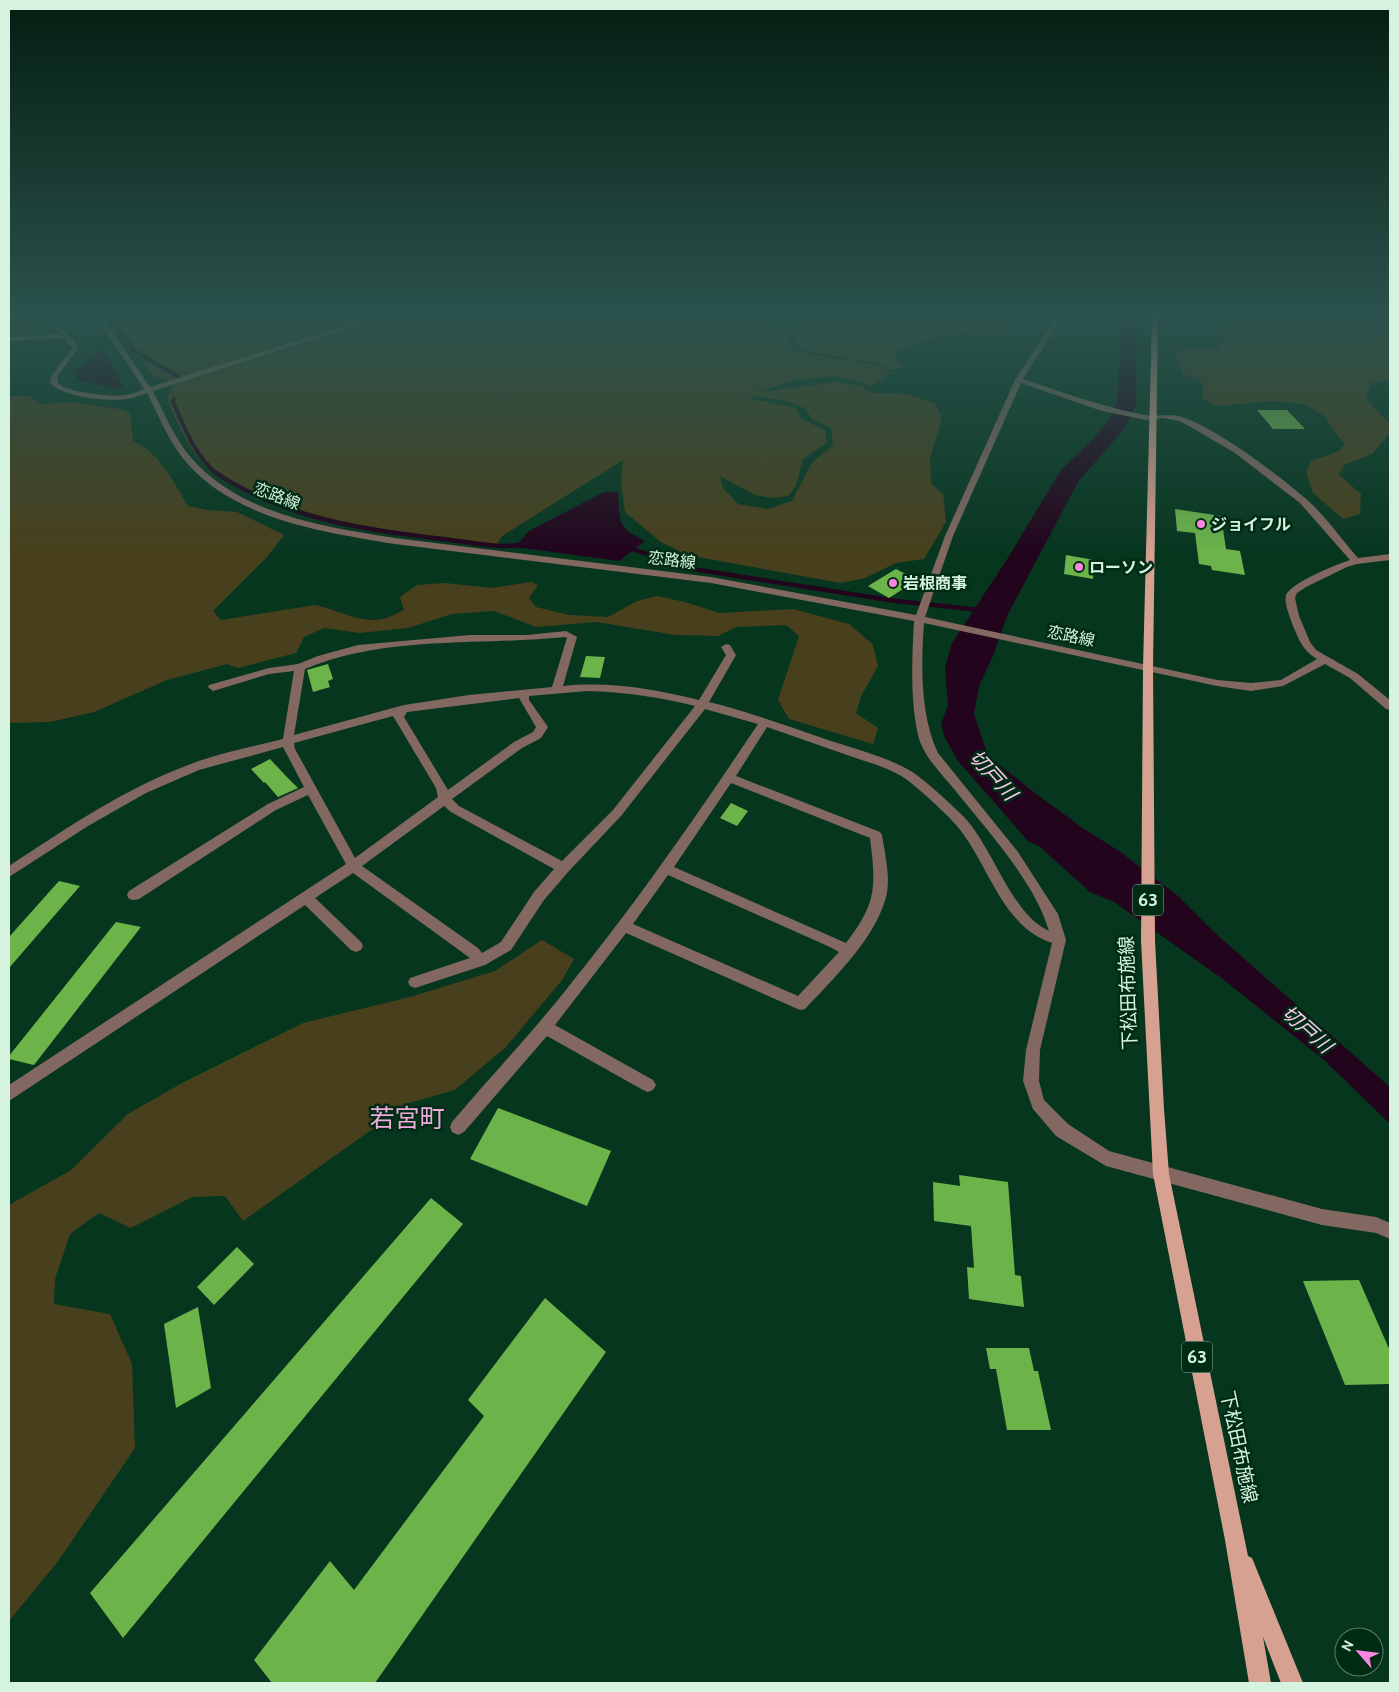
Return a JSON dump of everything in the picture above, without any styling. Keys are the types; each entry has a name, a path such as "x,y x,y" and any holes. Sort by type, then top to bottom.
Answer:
{"main road":[{"name":"下松田布施線","path":"1154,397 1148,668 1148,941 1161,1174 1235,1540 1260,1683"},
{"name":"下松田布施線","path":"1235,1540 1292,1683"}],"street":[{"name":"恋路線","path":"151,397 182,451 196,469 218,486 244,500 309,524 346,533 395,541 712,580 870,608 1216,683 1251,687 1283,683 1324,660"},
{"path":"1011,397 949,536 919,620 917,660 924,736 933,755 950,778 988,820 1014,855 1051,914 1059,940 1056,961 1033,1050 1031,1081 1038,1104 1062,1130 1106,1158 1322,1217 1376,1225 1390,1231"},
{"path":"1069,397 1105,409 1136,416 1163,416 1181,419 1228,445 1314,511 1324,526 1356,561"},
{"path":"1390,557 1356,561 1303,584 1293,592 1290,598 1294,616 1305,643 1312,652 1354,676 1390,706"},
{"path":"213,688 269,671 300,667 322,658 358,648 460,639 527,638 566,634 572,637 556,691"},
{"path":"415,982 480,961 506,946 540,896 563,868 617,813 695,715 725,668 731,655 726,647"},
{"path":"300,667 288,740 289,750 353,866 473,952 480,961"},
{"path":"9,872 84,823 142,790 195,767 404,709 469,699 587,687 616,688 660,694 765,722 881,762 907,774 960,821 979,846 997,882 1027,922 1042,934 1059,940"},
{"path":"9,1094 307,898 445,800 518,745 537,735 542,726 524,700 524,694"},
{"path":"404,709 398,717 442,788 445,800 455,809 563,868"},
{"path":"458,1127 484,1094 545,1027 624,926 729,778 765,722"},
{"path":"624,926 800,1004 848,950 873,913 880,892 880,862 876,835 729,778"},
{"path":"134,895 272,807 311,789"},
{"path":"666,869 848,950"},
{"path":"307,898 356,946"},
{"path":"545,1027 648,1085"}],"shaded area":[{"path":"9,397 31,397 42,404 71,402 119,409 130,413 133,441 158,460 188,506 208,510 237,512 284,535 267,557 213,611 221,620 315,605 357,618 374,620 390,617 404,610 400,597 417,585 445,583 491,588 531,582 538,585 529,598 536,607 569,615 608,617 637,601 657,596 685,602 719,613 793,609 849,624 873,645 878,666 861,696 856,713 878,728 873,744 789,719 778,700 799,636 786,625 736,627 718,636 676,635 596,622 536,627 494,611 452,614 408,628 360,633 324,628 304,637 296,653 238,668 227,664 167,680 94,712 50,722 9,723"},
{"path":"168,397 750,397 751,399 796,408 801,419 825,430 826,443 803,459 796,486 788,496 771,498 755,495 720,476 723,488 738,504 768,509 792,501 811,464 833,445 831,428 812,419 805,408 782,400 758,397 916,397 935,403 942,418 930,458 931,484 943,494 946,522 924,559 896,563 865,578 841,583 687,555 661,542 625,512 621,482 623,460 502,536 495,547 399,535 336,524 305,516 275,505 224,480 209,469 193,451 168,403"},
{"path":"1367,397 1366,399 1390,424 1390,433 1372,454 1344,465 1339,475 1361,494 1360,514 1343,519 1313,493 1306,472 1311,461 1337,452 1345,445 1323,415 1304,404 1273,401 1215,406 1202,398"},
{"path":"542,940 574,959 562,980 506,1047 455,1090 409,1103 243,1221 225,1196 192,1197 131,1228 99,1213 70,1234 55,1279 54,1304 110,1314 132,1364 135,1448 59,1560 9,1621 9,1205 71,1170 128,1114 184,1082 303,1023 410,997 495,971"}],"water":[{"name":"切戸川","path":"1117,397 1136,397 1136,405 1124,429 1078,482 1008,614 993,656 979,686 974,714 988,756 1035,793 1084,829 1119,851 1178,896 1215,933 1390,1087 1390,1124 1323,1059 1220,977 1114,902 1090,892 1039,846 1028,841 958,761 945,738 941,724 948,705 945,668 952,643 1006,561 1061,470 1094,438 1112,416"},
{"path":"604,492 618,492 621,523 629,531 645,541 619,561 515,547 529,531"}],"building":[{"path":"1257,410 1287,410 1305,429 1273,429"},
{"path":"1175,509 1221,516 1226,549 1240,551 1245,575 1212,570 1211,566 1199,564 1195,533 1177,531"},
{"path":"1066,555 1094,560 1093,579 1064,574"},
{"name":"岩根商事","path":"896,569 917,580 889,598 868,586"},
{"path":"586,656 605,657 600,678 580,677"},
{"path":"328,664 333,679 328,681 330,687 313,692 307,670"},
{"path":"270,759 298,788 278,797 251,769"},
{"path":"731,803 748,811 737,826 720,818"},
{"path":"59,881 80,886 9,968 9,937"},
{"path":"116,922 141,927 34,1065 9,1059 9,1056"},
{"path":"498,1108 611,1151 587,1206 470,1159"},
{"path":"959,1175 1008,1182 1015,1275 1021,1276 1024,1307 969,1299 967,1267 974,1268 971,1226 934,1221 933,1182 960,1186"},
{"path":"431,1198 463,1224 123,1638 90,1593"},
{"path":"237,1247 254,1264 214,1305 197,1287"},
{"path":"1359,1280 1390,1351 1390,1384 1345,1385 1303,1281"},
{"path":"545,1298 606,1352 375,1683 272,1683 254,1660 330,1561 354,1590 484,1416 468,1400"},
{"path":"198,1307 211,1388 176,1408 164,1324"},
{"path":"986,1348 1029,1348 1034,1371 1038,1371 1051,1430 1007,1430 996,1369 990,1369"}],"waterway":[{"path":"174,399 173,402 196,450 217,474"},
{"path":"215,472 242,488 270,501 299,512 358,527 497,546 526,544"},
{"path":"627,547 686,568 896,601 980,610"}],"place":[{"name":"ジョイフル","path":"1201,524"},
{"name":"ローソン","path":"1079,567"},
{"name":"岩根商事","path":"893,583"}],"district":[{"name":"若宮町","path":"407,1118"}]}
